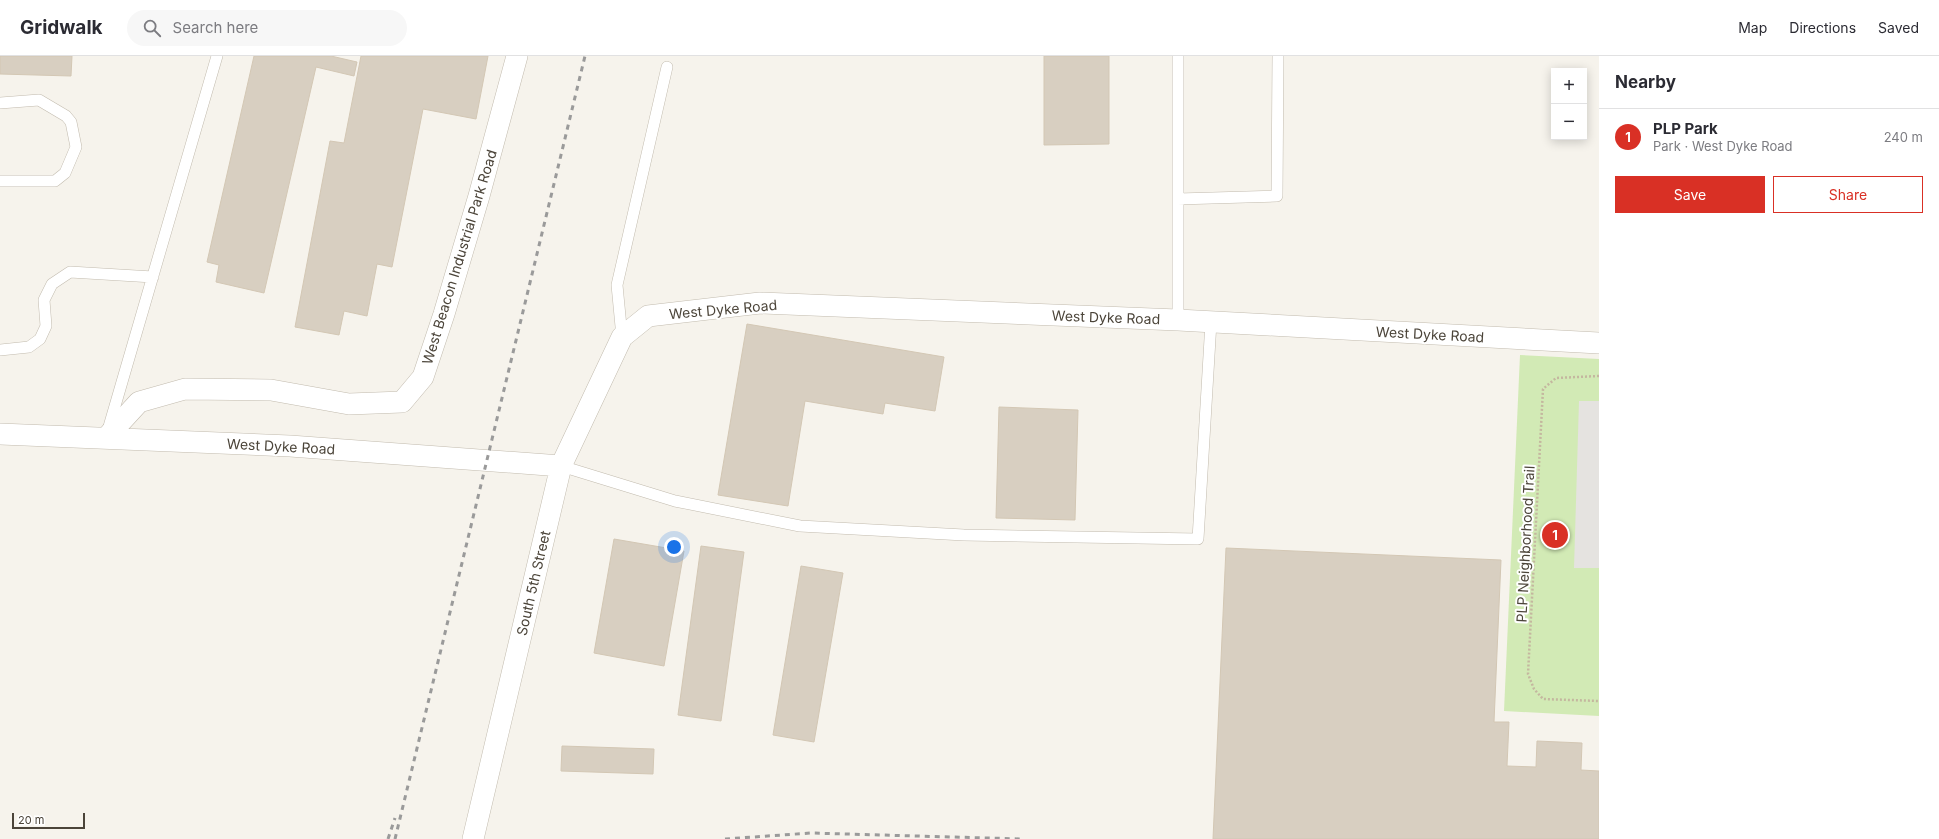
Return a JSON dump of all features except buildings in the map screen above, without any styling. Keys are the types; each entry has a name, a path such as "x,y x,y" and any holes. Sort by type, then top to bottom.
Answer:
{"street":[{"name":"West Beacon Industrial Park Road","path":"106,438 139,402 185,389 271,390 349,404 402,402 422,377 444,314 479,196 517,56"},
{"name":"West Dyke Road","path":"622,337 648,316 760,303 1178,320 1599,343"},
{"name":"South 5th Street","path":"473,839 560,466 622,337"},
{"name":"West Dyke Road","path":"0,434 290,446 560,466"}],"lane":[{"path":"106,438 217,56"},
{"path":"1178,56 1178,320"},
{"path":"1178,199 1276,196 1278,56"},
{"path":"622,337 617,285 667,67"},
{"path":"0,103 39,100 66,116 71,122 76,147 66,173 55,181 0,181"},
{"path":"0,350 29,348 40,339 46,326 44,300 52,284 70,272 153,277"},
{"path":"560,466 675,501 800,526 964,535 1198,539 1211,322"}],"path":[{"name":"PLP Neighborhood Trail","path":"1599,376 1556,378 1544,389 1528,674 1534,689 1544,699 1599,701"}],"green space":[{"path":"1520,355 1599,359 1599,716 1504,711"}],"shaded area":[{"path":"1579,401 1599,401 1599,568 1574,568"}],"railway":[{"path":"395,839 585,56"},
{"path":"388,839 395,818"},
{"path":"725,839 811,833 1022,839"}],"place":[{"name":"PLP Park","path":"1555,535"}]}
